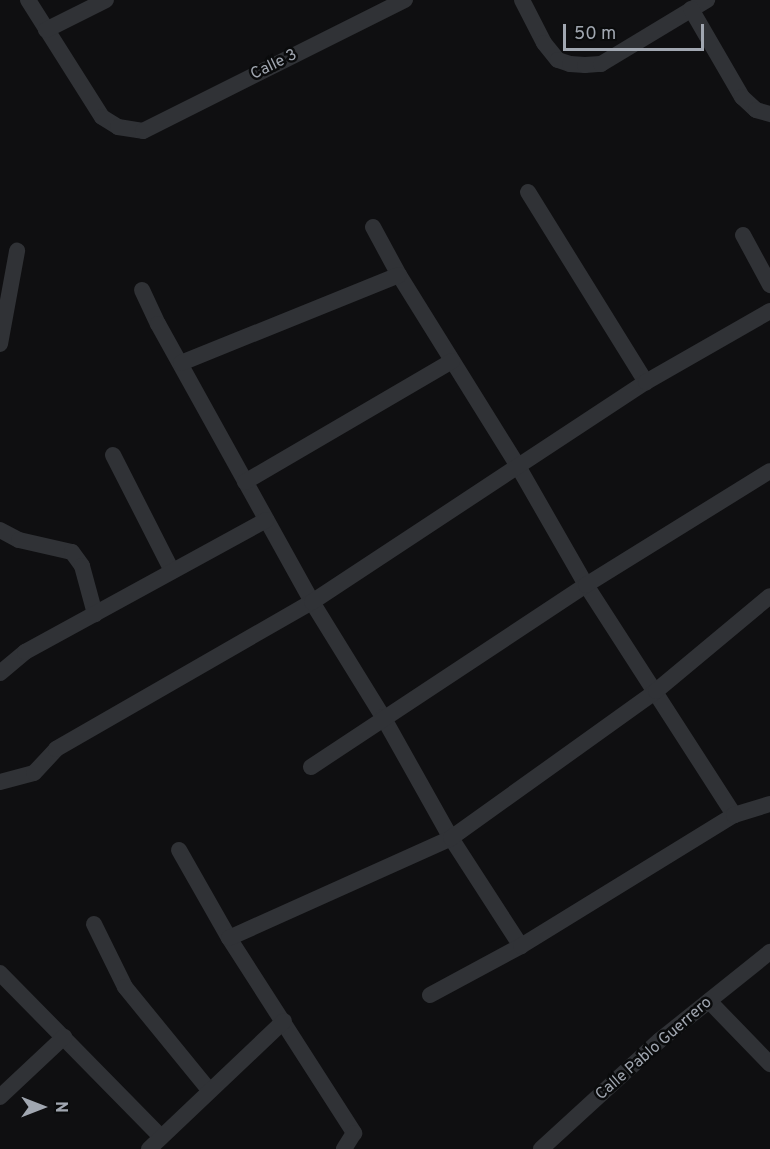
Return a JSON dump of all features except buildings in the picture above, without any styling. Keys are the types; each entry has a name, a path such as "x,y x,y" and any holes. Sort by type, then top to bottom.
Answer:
{"street":[{"path":"28,0 46,30 106,0"},
{"name":"Calle 3","path":"46,30 102,117 118,127 143,130 405,0"},
{"path":"522,0 544,43 558,60 570,64 601,64 707,0"},
{"path":"691,9 742,98 756,110 770,114"},
{"path":"528,192 646,382"},
{"path":"374,227 399,275 519,468 586,585 734,815"},
{"path":"743,235 770,285"},
{"path":"0,344 17,251"},
{"path":"181,363 399,275"},
{"path":"142,290 158,324 312,602 383,717 451,838 521,946"},
{"path":"0,782 34,773 56,749 312,602 519,468 646,382 770,311"},
{"path":"245,482 452,361"},
{"path":"113,455 172,571"},
{"path":"311,767 383,717 586,585 770,471"},
{"path":"0,673 25,652 266,520"},
{"path":"0,530 19,540 72,552 82,566 95,614"},
{"path":"228,938 451,838 656,691 770,596"},
{"path":"430,995 521,946 734,815 770,804"},
{"path":"179,850 228,938 284,1021 354,1133 344,1149"},
{"path":"94,924 125,987 209,1090"},
{"name":"Calle Pablo Guerrero","path":"541,1149 660,1040 770,952"},
{"path":"0,974 64,1037 155,1143 284,1021"},
{"path":"709,1001 770,1064"},
{"path":"0,1097 64,1037"}]}
